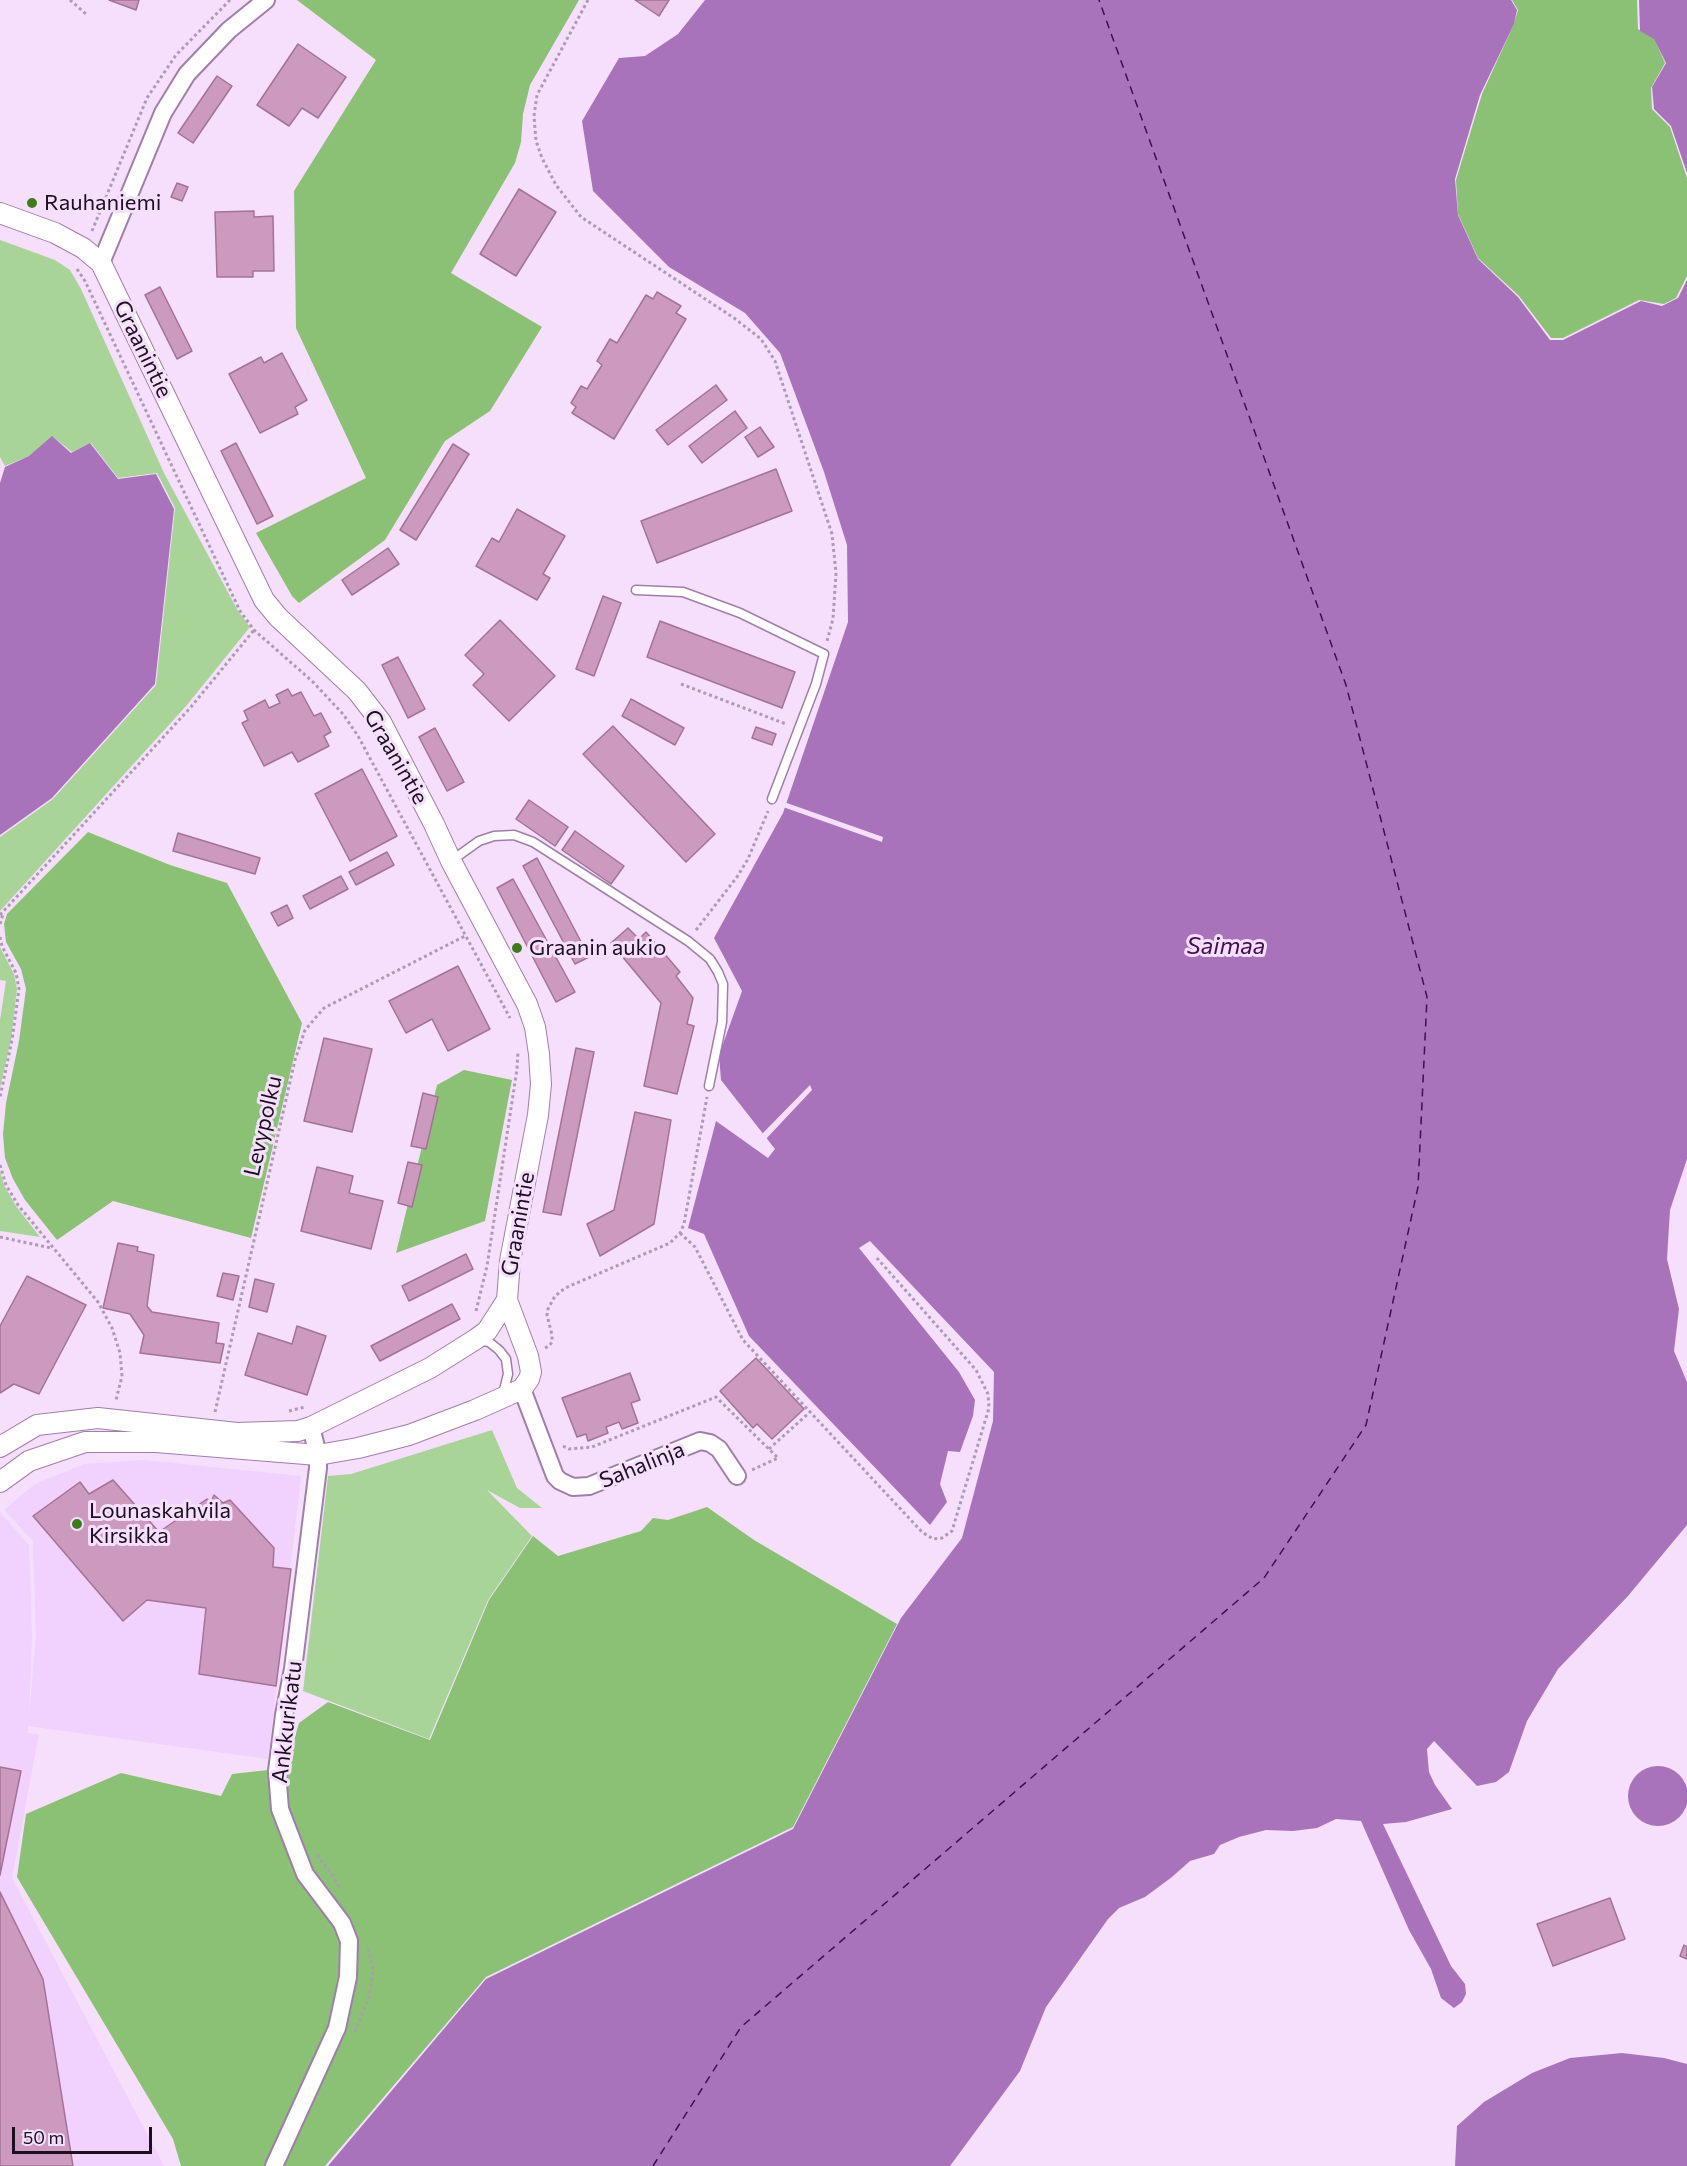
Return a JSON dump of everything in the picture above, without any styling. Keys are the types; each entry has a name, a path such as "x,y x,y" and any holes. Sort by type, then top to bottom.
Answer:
{"street":[{"path":"0,213 55,233 83,248 101,263 163,113 188,74 229,30 266,0"},
{"name":"Graanintie","path":"101,263 264,600 278,617 357,691 381,723 527,1004 535,1027 541,1084 538,1115 510,1261 507,1300 528,1356 531,1371 522,1389"},
{"name":"Graanintie","path":"0,1447 37,1425 98,1418 237,1434 286,1432 311,1427 430,1368 476,1339 487,1331 507,1300"},
{"path":"0,1482 29,1461 85,1442 156,1442 318,1455 358,1448 409,1435 522,1389"},
{"name":"Sahalinja","path":"522,1389 555,1476 573,1487 589,1486 700,1441 710,1443 719,1449 737,1476"},
{"name":"Ankkurikatu","path":"274,2166 337,2028 348,1977 349,1941 342,1923 305,1874 293,1846 280,1809 277,1771 293,1669 318,1455 311,1427"}],"lane":[{"path":"636,591 683,592 740,613 824,654 816,684 772,799"},
{"path":"451,861 479,841 494,836 514,835 533,842 688,941 710,959 723,984 722,1022 709,1086"},
{"path":"476,1339 489,1342 506,1359 508,1374 506,1387 500,1399"}],"path":[{"path":"70,0 86,14"},
{"path":"588,0 537,95 534,117 536,141 542,158 556,185 581,217 734,318 761,339 775,361 832,534 836,573 833,619 824,654"},
{"path":"76,268 85,281 240,611 254,630 312,681 343,714 358,736 511,1020"},
{"path":"0,915 191,707 254,630"},
{"path":"681,684 799,729"},
{"path":"688,941 748,859 772,799"},
{"path":"0,924 4,911"},
{"name":"Levypolku","path":"226,1412 215,1412 295,1060 305,1030 324,1008 465,936"},
{"path":"0,937 1,945 16,973 19,989 12,1040 0,1097"},
{"path":"473,1315 477,1309 487,1266 517,1070 517,1043"},
{"path":"542,1349 552,1342 547,1315 555,1296 565,1288 670,1243 680,1233 684,1224 709,1086"},
{"path":"0,1164 6,1185 18,1205 98,1302 112,1328 120,1353 122,1376 116,1400"},
{"path":"680,1233 695,1247 743,1340 922,1532 933,1539 942,1538 952,1531 989,1408 988,1395 976,1370 876,1257"},
{"path":"0,1237 52,1249"},
{"path":"559,1442 569,1449 592,1447 716,1397 778,1458 737,1476"},
{"path":"287,1411 308,1406"},
{"path":"769,1449 811,1411"},
{"path":"314,1851 334,1877 344,1896"},
{"path":"354,2035 369,1997 374,1969 367,1944"}],"shaded area":[{"path":"144,1460 301,1476 268,1759 28,1726 28,1733 39,1734 12,1878 164,2166 0,2166 0,1512 29,1545 32,1637 29,1714 36,1636 33,1541 4,1510 35,1484 84,1464"}],"green space":[{"path":"297,0 579,0 530,85 523,114 521,142 515,163 451,273 542,327 490,411 445,441 385,540 299,603 292,596 256,533 366,478 296,328 294,191 376,60"},
{"path":"1512,0 1637,0 1638,29 1654,38 1665,63 1651,88 1652,109 1670,127 1687,178 1687,276 1676,298 1664,304 1639,300 1563,338 1551,338 1519,296 1478,258 1458,214 1456,180 1482,94 1518,10"},
{"path":"0,240 55,260 70,270 81,289 164,473 238,611 250,627 187,705 0,911 0,837 53,799 156,685 175,508 157,473 118,478 91,443 72,452 53,437 29,456 5,466 0,457"},
{"path":"88,832 170,865 227,883 302,1023 251,1238 113,1201 57,1240 25,1200 13,1179 5,1158 3,1134 6,1103 19,1041 26,989 21,969 6,942 4,924 7,914"},
{"path":"0,947 14,974 17,989 11,1040 0,1088 0,1020 6,981 0,980"},
{"path":"464,1070 512,1080 485,1221 396,1253 437,1085"},
{"path":"0,1171 4,1185 16,1206 40,1237 0,1231"},
{"path":"492,1430 517,1488 542,1508 520,1508 487,1490 532,1536 488,1600 429,1739 303,1691 328,1476 351,1474"},
{"path":"707,1507 754,1540 897,1624 793,1827 486,1977 325,2166 181,2166 173,2139 17,1877 26,1814 121,1773 221,1796 232,1774 286,1768 299,1723 328,1702 430,1740 489,1600 533,1536 558,1556 641,1531 653,1518 668,1520"}],"water":[{"name":"Saimaa","path":"705,0 1511,0 1517,10 1514,24 1480,95 1455,179 1458,215 1478,259 1518,297 1550,340 1563,340 1641,301 1662,306 1678,298 1687,280 1687,1159 1670,1210 1667,1259 1679,1309 1674,1351 1687,1382 1687,1525 1628,1596 1558,1669 1527,1721 1509,1772 1496,1782 1477,1786 1434,1741 1427,1749 1429,1772 1452,1809 1406,1822 1383,1824 1451,1966 1465,1984 1466,1994 1462,2002 1454,2008 1441,1998 1431,1969 1409,1930 1361,1821 1336,1819 1317,1828 1293,1831 1266,1830 1239,1837 1220,1845 1214,1854 1190,1861 1145,1897 1119,1908 1108,1919 1046,2007 1020,2071 950,2166 328,2166 486,1979 793,1829 901,1618 962,1538 993,1421 994,1372 870,1241 859,1248 959,1372 975,1400 973,1416 960,1452 948,1451 940,1484 947,1502 930,1525 749,1336 704,1234 688,1228 716,1121 768,1158 775,1149 721,1080 719,1055 742,991 714,938 783,813 848,622 847,545 824,472 780,353 745,313 669,267 593,191 582,121 619,58 645,56 678,34"},
{"path":"1639,0 1687,0 1687,173 1671,126 1654,109 1652,87 1666,63 1654,39 1640,31"},
{"path":"52,436 71,453 90,443 118,479 156,474 174,509 155,684 52,798 0,835 0,483 5,467 29,456"},
{"path":"1658,1766 1675,1771 1683,1779 1688,1796 1683,1813 1675,1821 1658,1826 1641,1821 1633,1813 1628,1796 1633,1779 1641,1771"},
{"path":"1622,2053 1664,2058 1687,2064 1687,2166 1455,2166 1457,2126 1484,2102 1532,2073 1570,2058"}],"pier":[{"path":"784,802 883,837 882,842 783,807"},
{"path":"810,1085 812,1090 765,1140 761,1135"}],"building":[{"path":"109,0 139,0 136,10"},
{"path":"635,0 669,0 659,16"},
{"path":"298,44 346,77 318,118 302,108 289,126 257,105"},
{"path":"217,76 232,86 193,143 178,133"},
{"path":"177,183 188,187 182,201 171,197"},
{"path":"519,189 556,212 516,276 480,254"},
{"path":"254,211 254,217 273,216 274,271 253,271 253,277 217,277 215,212"},
{"path":"160,287 192,351 177,359 145,295"},
{"path":"657,292 681,306 676,313 686,319 614,439 572,413 576,407 571,403 581,386 587,389 602,365 597,361 610,339 617,343 646,295 653,299"},
{"path":"282,353 307,400 295,407 298,414 260,433 229,374 261,357 264,363"},
{"path":"716,385 727,400 668,445 656,430"},
{"path":"735,411 747,428 702,463 689,446"},
{"path":"760,427 774,447 758,457 745,437"},
{"path":"236,443 273,516 257,524 221,451"},
{"path":"453,444 469,454 416,540 400,530"},
{"path":"776,469 792,511 657,563 641,521"},
{"path":"517,509 565,536 543,574 550,578 537,600 476,566 492,538 499,542"},
{"path":"388,548 399,564 352,595 342,580"},
{"path":"603,596 621,603 594,676 576,669"},
{"path":"500,620 555,676 509,721 473,685 484,674 465,655"},
{"path":"660,621 795,672 782,708 647,657"},
{"path":"398,657 425,709 408,718 382,665"},
{"path":"288,689 292,696 301,692 314,716 321,713 331,732 324,736 329,746 298,762 292,752 264,766 242,723 248,720 244,711 265,700 269,708 280,703 276,695"},
{"path":"631,699 684,728 675,745 622,716"},
{"path":"613,726 715,834 686,862 583,754"},
{"path":"756,727 776,734 772,745 752,738"},
{"path":"435,728 464,782 447,791 419,737"},
{"path":"362,769 397,836 350,861 315,794"},
{"path":"529,800 568,827 555,846 516,819"},
{"path":"575,831 624,866 611,884 562,850"},
{"path":"178,833 260,858 255,874 173,851"},
{"path":"387,852 394,865 356,885 349,872"},
{"path":"537,858 589,957 575,964 523,866"},
{"path":"341,876 348,889 310,909 303,896"},
{"path":"513,879 575,992 556,1002 497,888"},
{"path":"287,905 293,918 278,926 271,913"},
{"path":"628,928 639,939 646,932 680,972 676,976 693,998 687,1024 694,1026 677,1094 644,1086 661,1003 611,943"},
{"path":"458,966 490,1029 448,1051 432,1019 406,1033 389,1001"},
{"path":"324,1038 372,1049 352,1132 304,1121"},
{"path":"576,1048 594,1052 561,1215 543,1212"},
{"path":"423,1093 438,1097 426,1149 411,1146"},
{"path":"635,1112 671,1120 654,1224 600,1256 587,1224 614,1210"},
{"path":"408,1162 422,1165 412,1207 398,1203"},
{"path":"317,1167 353,1176 349,1193 383,1201 371,1249 301,1231"},
{"path":"118,1243 138,1247 137,1251 154,1255 147,1306 152,1312 219,1323 216,1343 224,1344 220,1363 140,1353 144,1335 130,1314 103,1308"},
{"path":"466,1254 473,1269 409,1301 402,1286"},
{"path":"223,1273 239,1276 233,1300 217,1296"},
{"path":"27,1276 86,1305 39,1394 14,1384 0,1393 0,1326"},
{"path":"255,1279 274,1284 267,1312 249,1307"},
{"path":"452,1304 460,1319 380,1361 371,1346"},
{"path":"297,1326 326,1336 307,1395 245,1375 258,1333 292,1344"},
{"path":"756,1358 804,1409 772,1439 757,1424 753,1428 720,1391"},
{"path":"630,1373 640,1400 631,1403 638,1423 622,1429 619,1422 606,1427 608,1433 588,1441 586,1434 577,1437 562,1398"},
{"path":"113,1480 159,1532 207,1499 211,1502 214,1495 223,1503 230,1500 274,1548 273,1567 291,1569 276,1686 199,1674 206,1608 147,1600 123,1621 33,1516 80,1482 89,1494"},
{"path":"0,1767 21,1771 0,1875"},
{"path":"0,1892 43,1979 73,2166 0,2166"},
{"path":"1610,1898 1625,1939 1553,1966 1537,1924"},
{"path":"1684,1945 1687,1947 1687,1959 1680,1956"}],"ferry route":[{"path":"653,2166 741,2027 1264,1578 1366,1425 1418,1187 1427,997 1346,685 1099,0"}],"place":[{"name":"Rauhaniemi","path":"32,203"},
{"name":"Graanin aukio","path":"517,948"},
{"name":"Lounaskahvila Kirsikka","path":"77,1524"}]}
